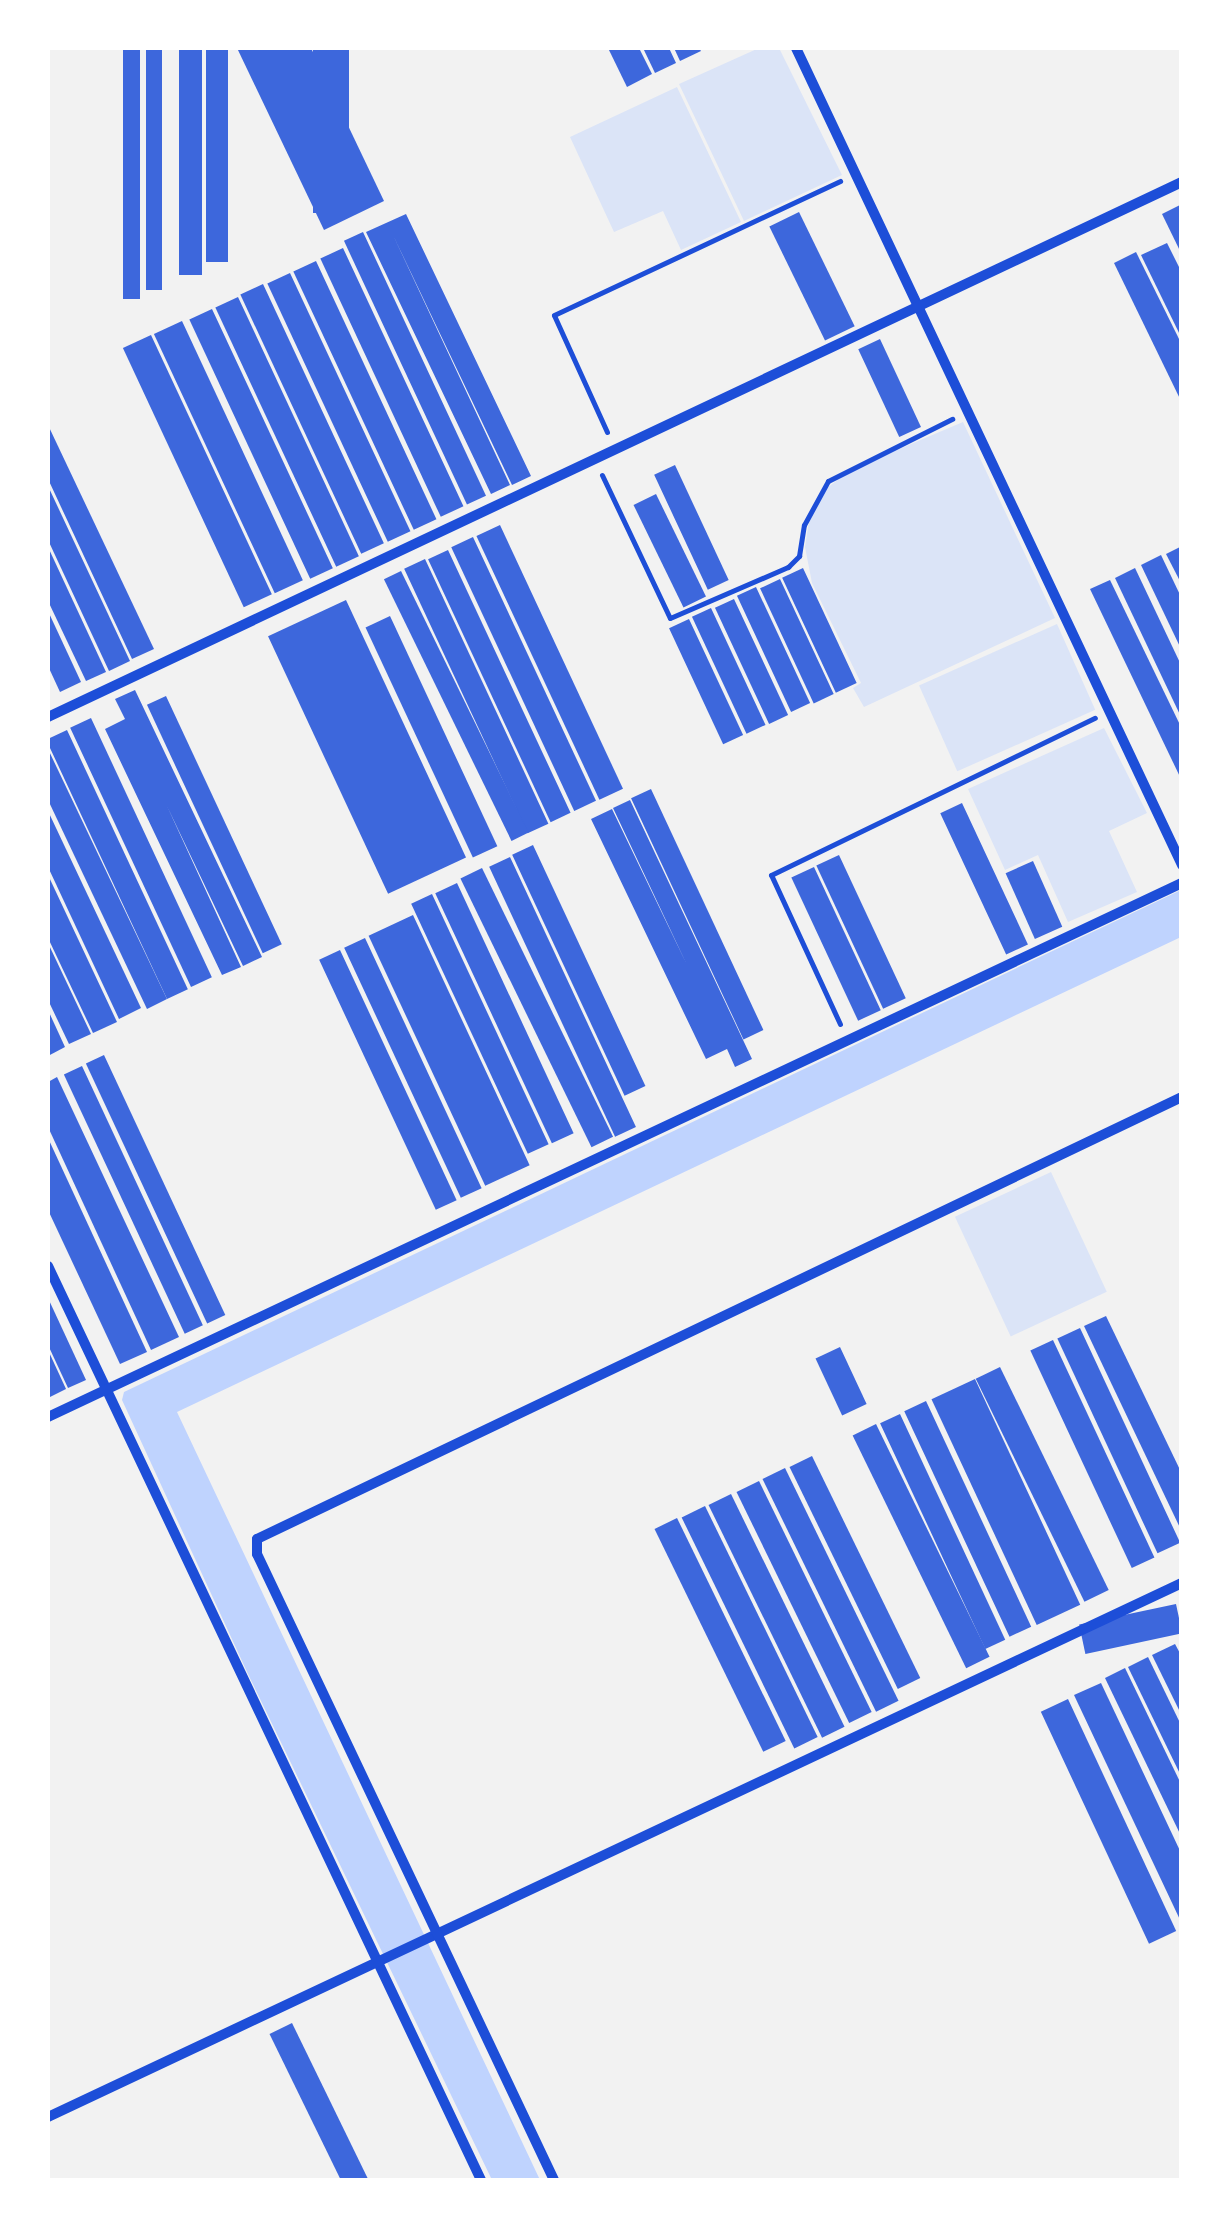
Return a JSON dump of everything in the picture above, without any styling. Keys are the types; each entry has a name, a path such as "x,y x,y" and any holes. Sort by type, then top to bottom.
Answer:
{"street":[{"path":"796,48 1182,864"},
{"path":"48,717 1182,182"},
{"path":"48,1417 1182,882"},
{"path":"554,2180 257,1554 265,1530 1182,1097"},
{"path":"48,1266 481,2180"},
{"path":"48,2117 1182,1583"}],"path":[{"path":"614,449 554,316 856,174"},
{"path":"594,458 670,618 788,567 799,556 804,525 828,481 969,411"},
{"path":"848,1040 771,876 1110,711"}],"shaded area":[{"path":"759,48 779,48 842,175 744,221 679,84"},
{"path":"677,87 741,222 681,250 663,211 614,232 570,137"},
{"path":"963,422 1055,618 864,707 853,688 861,683 812,583 805,547 809,521 827,488 852,469"},
{"path":"1057,624 1095,710 957,771 919,685"},
{"path":"1104,728 1147,813 1109,831 1137,892 1068,922 1038,855 1005,870 968,789"},
{"path":"1051,1172 1107,1292 1011,1336 955,1217"}],"water":[{"path":"1181,890 1181,937 177,1412 540,2180 492,2180 248,1674 122,1400 124,1392"}],"building":[{"path":"123,48 140,48 140,299 123,299"},
{"path":"146,48 162,48 162,290 146,290"},
{"path":"179,48 202,48 202,275 179,275"},
{"path":"206,48 228,48 228,262 206,262"},
{"path":"237,48 311,48 384,201 324,230"},
{"path":"313,48 349,48 349,213 313,213"},
{"path":"608,48 639,48 652,74 627,87"},
{"path":"643,48 669,48 676,63 655,73"},
{"path":"674,48 699,48 701,51 680,61"},
{"path":"1182,204 1182,255 1162,214"},
{"path":"799,212 855,326 825,341 769,226"},
{"path":"406,214 531,476 512,485 393,235 510,485 491,494 366,232"},
{"path":"363,232 486,496 467,505 344,241"},
{"path":"1167,243 1182,273 1182,339 1141,255"},
{"path":"343,248 463,506 441,517 320,259"},
{"path":"1136,252 1182,345 1182,403 1114,263"},
{"path":"316,261 436,519 414,530 293,272"},
{"path":"290,273 410,531 388,542 267,284"},
{"path":"263,284 384,543 361,554 240,295"},
{"path":"238,297 359,556 336,567 215,308"},
{"path":"212,309 333,568 310,579 189,320"},
{"path":"182,321 303,580 275,593 154,334"},
{"path":"151,335 272,594 244,607 123,348"},
{"path":"880,339 921,427 899,437 858,349"},
{"path":"48,425 154,649 132,659 48,479"},
{"path":"675,465 729,580 708,590 654,475"},
{"path":"48,486 130,661 109,671 48,540"},
{"path":"656,494 706,596 684,607 634,505"},
{"path":"500,525 623,789 599,800 476,536"},
{"path":"473,537 596,801 574,811 451,547"},
{"path":"1182,546 1182,585 1166,554"},
{"path":"48,547 106,672 86,681 48,601"},
{"path":"448,550 571,813 551,822 428,559"},
{"path":"1161,555 1182,599 1182,651 1141,565"},
{"path":"425,559 548,824 528,833 404,569"},
{"path":"803,568 857,683 836,693 782,578"},
{"path":"1135,568 1182,667 1182,719 1115,578"},
{"path":"401,571 529,833 511,841 384,579"},
{"path":"780,579 834,694 814,703 760,588"},
{"path":"1110,580 1182,729 1182,781 1090,589"},
{"path":"756,587 810,703 791,712 737,596"},
{"path":"734,599 788,715 769,724 715,608"},
{"path":"346,600 466,857 388,894 268,636"},
{"path":"711,608 766,725 746,734 692,617"},
{"path":"48,611 81,682 60,692 48,666"},
{"path":"390,616 497,846 473,858 366,627"},
{"path":"689,619 743,735 723,744 669,628"},
{"path":"135,690 262,957 243,966 167,806 241,967 222,975 105,729 125,719 115,699"},
{"path":"166,696 282,944 263,953 147,705"},
{"path":"91,718 212,977 191,987 70,728"},
{"path":"67,730 188,989 167,999 48,744 48,739"},
{"path":"48,749 167,999 147,1009 48,800"},
{"path":"651,789 763,1030 743,1039 631,798"},
{"path":"630,800 752,1059 735,1067 727,1049 706,1059 591,819 612,809 687,965 613,808"},
{"path":"962,803 1028,944 1006,955 940,813"},
{"path":"48,811 141,1008 119,1019 48,867"},
{"path":"533,845 645,1086 625,1096 512,855"},
{"path":"839,855 906,998 883,1009 816,866"},
{"path":"510,857 636,1127 615,1137 489,867"},
{"path":"1033,861 1062,927 1035,939 1006,873"},
{"path":"814,867 881,1010 858,1021 791,878"},
{"path":"482,868 613,1137 592,1147 460,879"},
{"path":"48,875 117,1022 93,1033 48,938"},
{"path":"457,883 574,1133 552,1143 435,893"},
{"path":"432,894 549,1144 528,1154 411,904"},
{"path":"413,915 530,1165 485,1186 369,936"},
{"path":"365,938 482,1188 461,1198 344,948"},
{"path":"48,943 91,1034 69,1044 48,1000"},
{"path":"340,950 457,1200 436,1210 319,960"},
{"path":"48,1010 65,1047 48,1056"},
{"path":"104,1055 225,1315 207,1324 86,1063"},
{"path":"82,1066 203,1325 185,1334 64,1074"},
{"path":"57,1077 179,1337 151,1350 48,1127 48,1082"},
{"path":"48,1138 147,1352 120,1364 48,1210"},
{"path":"48,1298 86,1380 68,1388 48,1345"},
{"path":"1106,1316 1182,1474 1182,1532 1084,1326"},
{"path":"1080,1328 1180,1543 1158,1553 1057,1339"},
{"path":"1053,1340 1154,1558 1132,1568 1030,1351"},
{"path":"840,1347 867,1404 842,1416 816,1358"},
{"path":"48,1350 66,1389 48,1398"},
{"path":"1000,1367 1109,1590 1084,1602 976,1379"},
{"path":"975,1379 1080,1605 1037,1625 931,1399"},
{"path":"926,1401 1031,1627 1009,1637 904,1411"},
{"path":"900,1414 1005,1640 985,1649 880,1423"},
{"path":"876,1424 990,1657 966,1668 853,1435"},
{"path":"812,1456 920,1678 898,1689 790,1467"},
{"path":"785,1468 899,1701 876,1712 763,1479"},
{"path":"759,1481 872,1712 849,1723 737,1492"},
{"path":"731,1494 845,1727 822,1738 709,1505"},
{"path":"705,1506 818,1737 794,1748 682,1517"},
{"path":"677,1518 786,1741 763,1752 655,1529"},
{"path":"1176,1604 1182,1633 1085,1654 1079,1625"},
{"path":"1175,1644 1182,1657 1182,1716 1152,1655"},
{"path":"1148,1657 1182,1727 1182,1778 1128,1667"},
{"path":"1125,1668 1182,1786 1182,1838 1105,1678"},
{"path":"1101,1683 1182,1855 1182,1924 1074,1695"},
{"path":"1068,1699 1176,1931 1149,1944 1041,1712"},
{"path":"292,2023 368,2179 341,2180 270,2034"}]}
